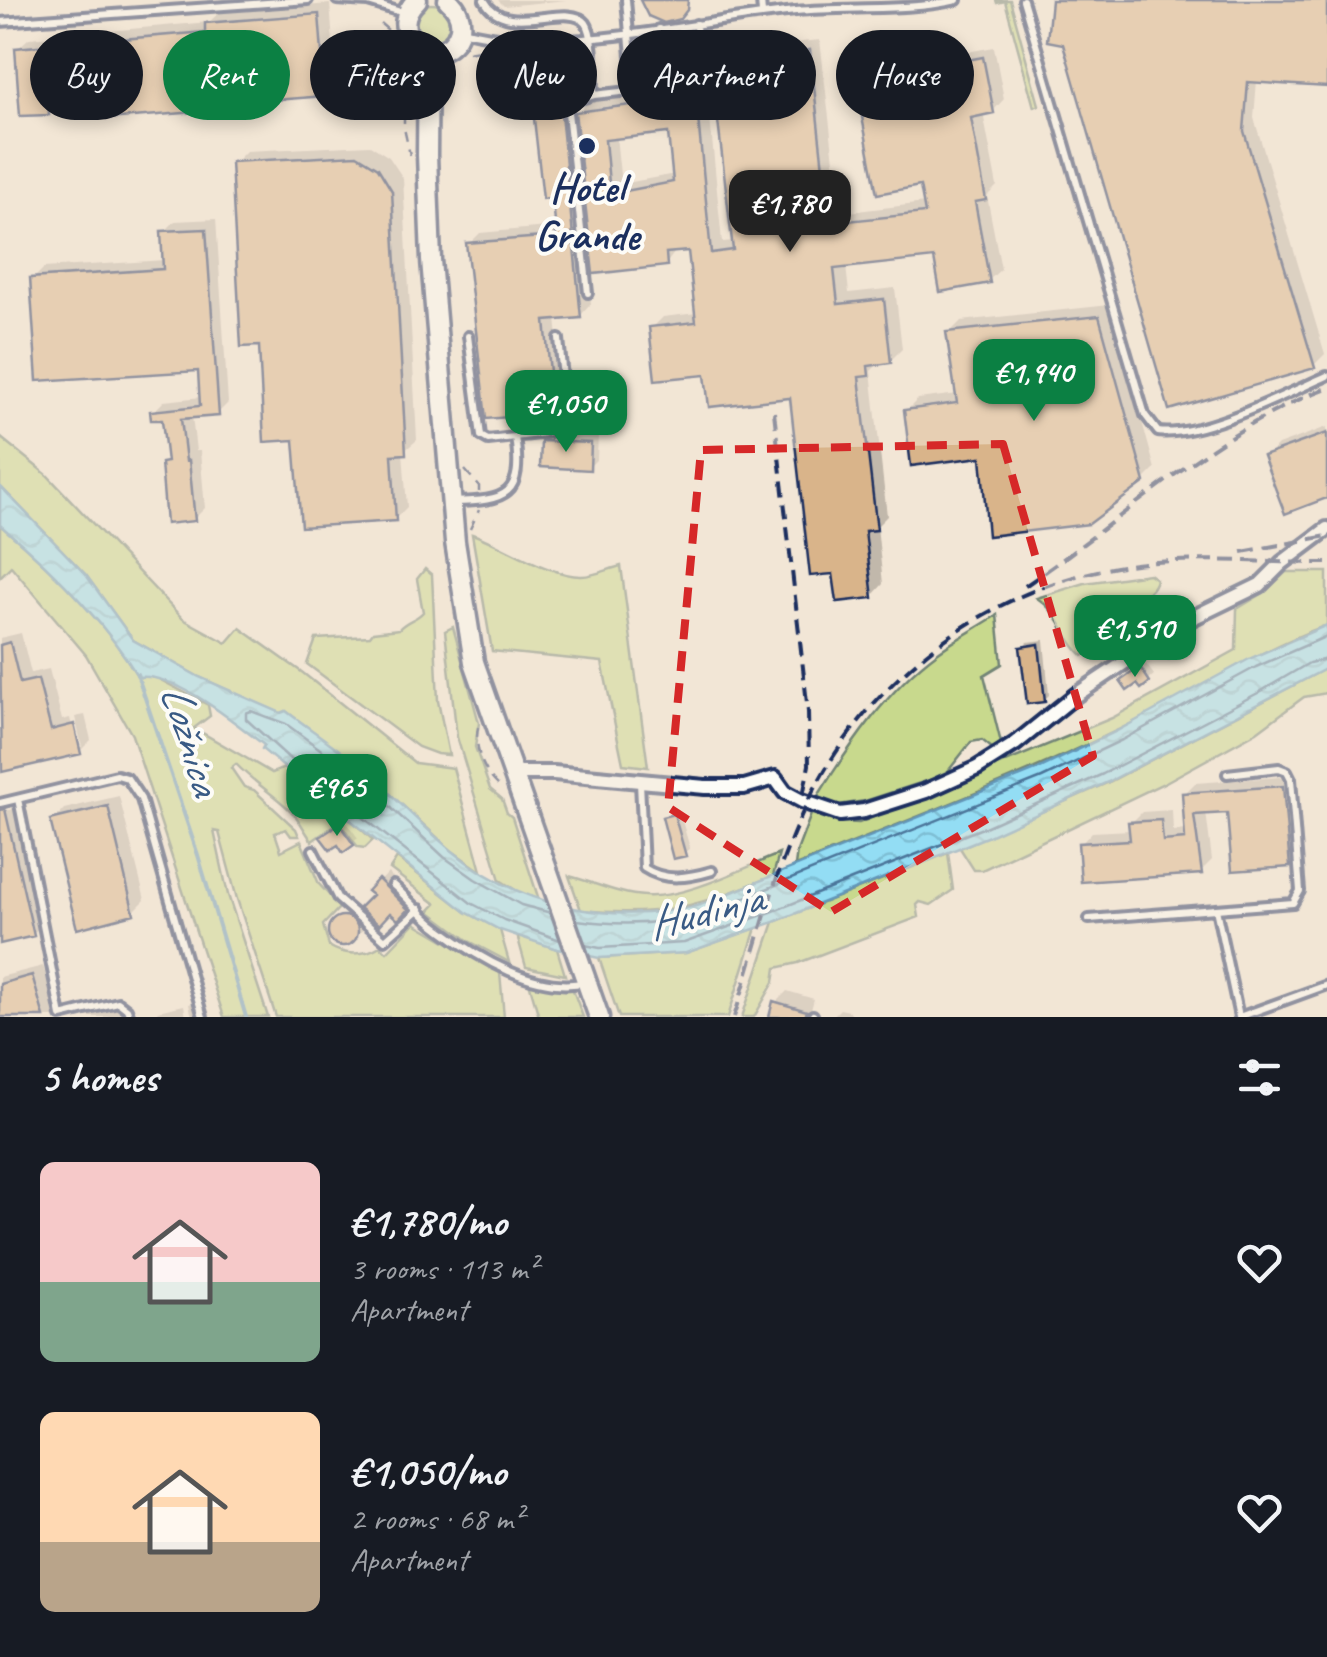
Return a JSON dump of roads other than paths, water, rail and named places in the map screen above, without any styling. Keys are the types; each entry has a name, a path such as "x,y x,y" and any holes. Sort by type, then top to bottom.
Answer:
{"street":[{"path":"455,2 460,30 456,36"},
{"path":"427,120 430,260 455,542 474,662 599,1017"},
{"path":"513,773 554,772 744,788 775,778 785,792 840,814 864,811 926,791 977,768 1188,620 1260,585 1327,529"}],"lane":[{"path":"0,22 308,0"},
{"path":"337,0 412,7"},
{"path":"484,0 494,14 511,18 578,18 586,23 588,30"},
{"path":"626,0 628,30"},
{"path":"761,0 762,14"},
{"path":"650,30 762,14 957,0"},
{"path":"1023,0 1144,415 1158,432 1178,435 1327,376"},
{"path":"696,24 696,30"},
{"path":"460,30 476,32"},
{"path":"569,120 588,293"},
{"path":"468,336 481,436 488,440 555,431 564,425 567,416 559,338"},
{"path":"452,502 509,492 516,480 516,437"},
{"path":"1090,919 1293,903 1300,892 1291,779 1280,768 1227,774"},
{"path":"0,803 117,775 127,778 141,799 203,1017"},
{"path":"640,781 644,868 656,876 687,878 712,871"},
{"path":"18,799 62,1016 118,1002 130,1017"},
{"path":"313,850 338,899 386,940 420,910"},
{"path":"393,885 436,927 504,969 566,986 586,978"},
{"path":"1216,909 1239,1017 1327,985"}],"water":[{"name":"Hudinja","path":"0,486 86,575 133,640 199,677 281,713 286,711 356,763 439,839 506,886 568,907 601,912 667,911 700,905 1038,769 1251,658 1327,625 1327,668 1108,782 989,836 774,922 686,953 599,958 500,930 466,912 221,712 169,682 138,677 75,596 0,525"}],"waterway":[{"name":"Ložnica","path":"137,674 198,855 246,1017"}],"railway":[{"path":"1025,586 1208,452 1285,406 1327,388"},
{"path":"774,412 808,712 809,765 803,796"},
{"path":"1242,552 1327,536"},
{"path":"734,1017 781,865 827,766 860,720 897,680 939,644 986,614 1036,590 1089,573 1168,561 1327,563"}],"place":[{"name":"Hotel Grande","path":"587,146"}]}
